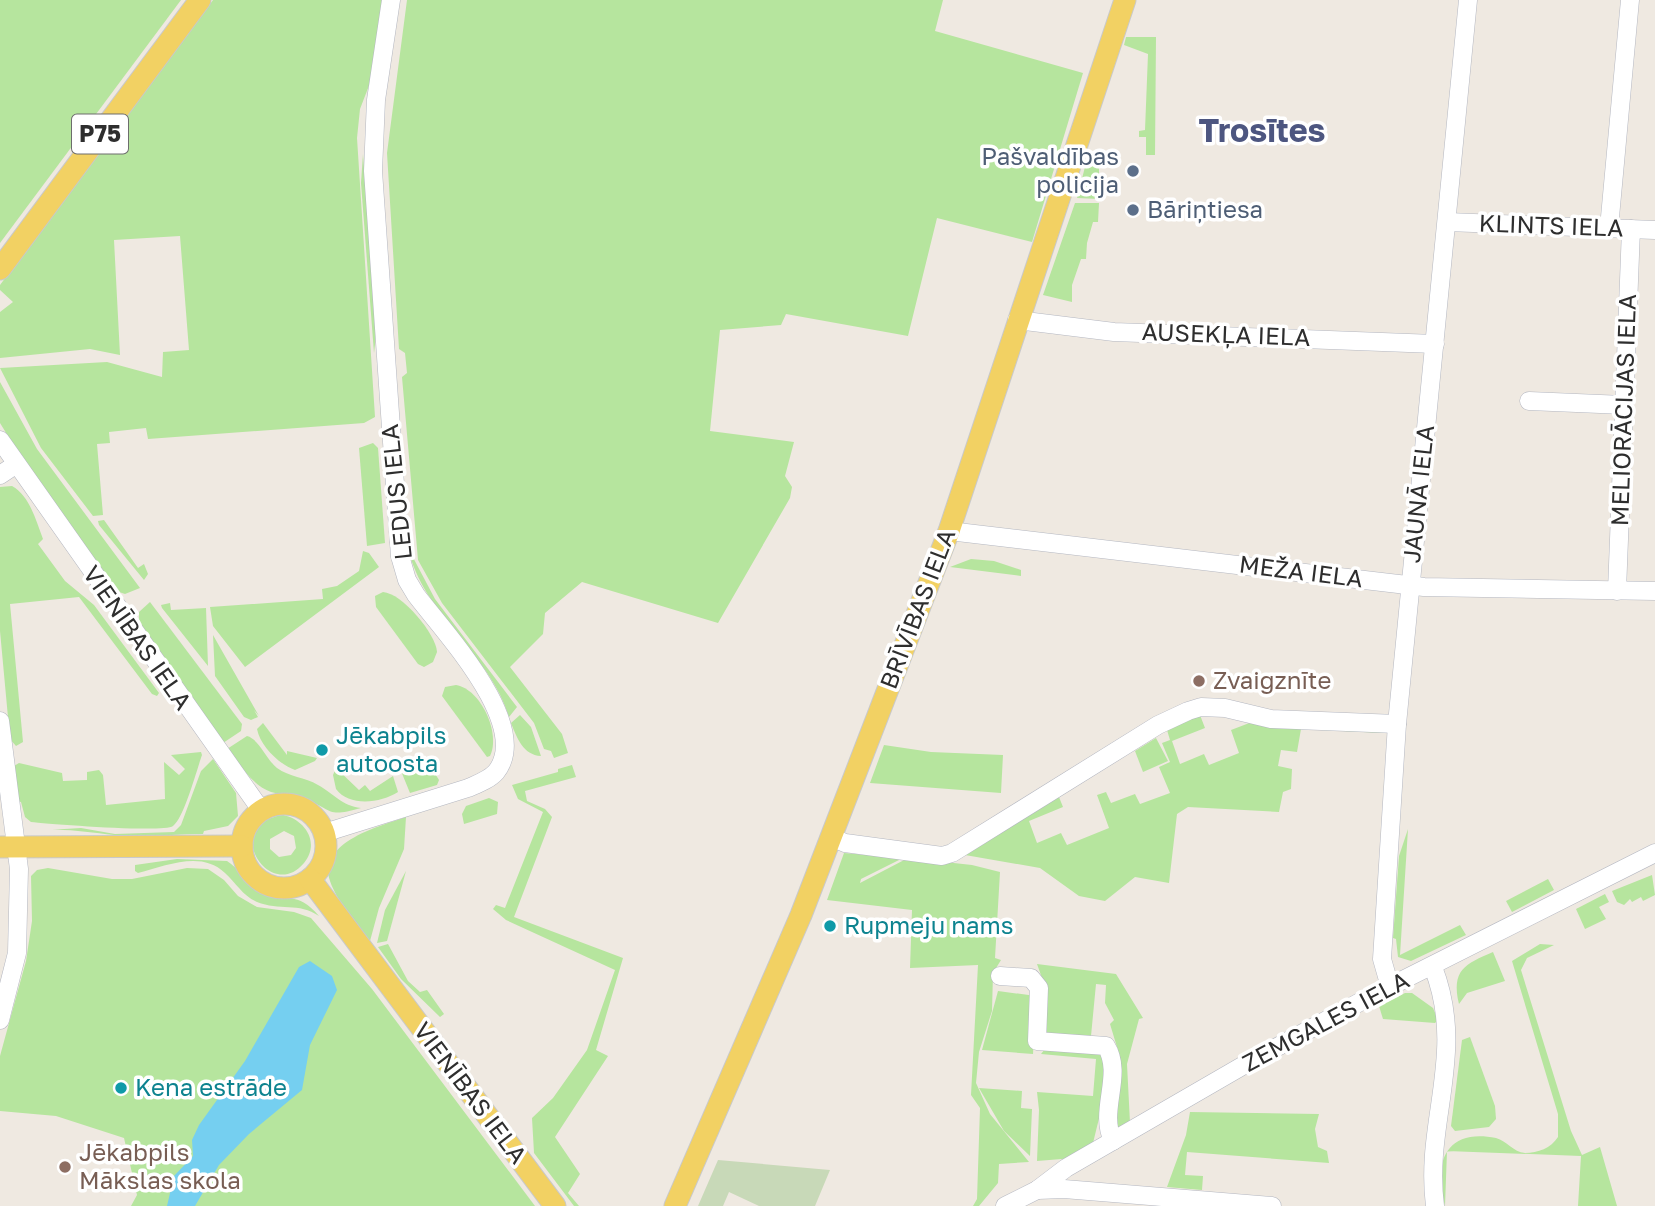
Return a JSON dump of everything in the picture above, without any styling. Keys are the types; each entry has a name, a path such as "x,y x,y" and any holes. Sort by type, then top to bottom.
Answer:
{"main road":[{"name":"P75","path":"0,269 200,0"},
{"name":"BRĪVĪBAS IELA","path":"676,1206 763,1007 949,531 1125,0"},
{"path":"276,804 291,804 306,810 317,820 324,834 326,854 310,879 296,886 281,888 266,884 253,874 245,861 242,846 251,820 261,810 276,804"},
{"path":"8,847 242,846"},
{"name":"VIENĪBAS IELA","path":"310,879 555,1206"}],"street":[{"name":"LEDUS IELA","path":"324,834 479,783 495,773 503,760 504,751 502,726 486,690 416,596 407,580 400,556 373,172 376,100 391,0"},
{"name":"JAUNĀ IELA","path":"1390,987 1382,959 1397,724 1468,0"},
{"path":"1609,228 1630,0"},
{"name":"KLINTS IELA","path":"1447,222 1655,230"},
{"name":"MELIORĀCIJAS IELA","path":"1617,591 1631,229"},
{"name":"AUSEKĻA IELA","path":"1017,320 1113,332 1435,344"},
{"path":"1529,401 1624,405"},
{"name":"VIENĪBAS IELA","path":"0,440 8,470 261,810"},
{"name":"MEŽA IELA","path":"949,531 1410,584 1655,591"},
{"path":"831,836 845,843 942,856 952,853 1158,725 1201,707 1225,708 1272,719 1397,724"},
{"path":"0,721 8,806 8,952 0,1020"},
{"name":"ZEMGALES IELA","path":"1004,1206 1029,1198 1066,1168 1390,987 1655,853"},
{"path":"1433,967 1445,1002 1448,1025 1445,1081 1434,1155 1435,1206"},
{"path":"1000,976 1031,978 1039,988 1037,1041 1106,1046 1113,1057 1106,1113 1113,1141"},
{"path":"1029,1198 1064,1189 1272,1206"}],"green space":[{"path":"0,0 181,0 0,243"},
{"path":"213,0 382,0 370,83 360,109 357,138 375,417 364,423 148,439 146,428 109,432 110,443 97,444 103,515 93,516 41,448 0,368 107,362 162,377 163,352 189,350 180,236 114,240 120,355 90,349 0,358 0,312 13,302 0,290 0,285"},
{"path":"407,0 943,0 935,31 1083,73 1032,242 937,218 908,336 786,314 781,325 720,330 710,431 794,442 785,476 792,487 790,498 718,623 582,582 545,613 543,634 510,667 562,734 568,753 554,758 551,751 544,749 534,723 442,603 418,560 402,377 407,373 405,353 399,349 387,153"},
{"path":"1126,37 1156,37 1155,155 1146,155 1146,137 1139,137 1139,131 1145,130 1148,54 1124,45"},
{"path":"363,154 376,336 374,353 361,183"},
{"path":"1086,163 1099,168 1099,199 1077,198"},
{"path":"1075,203 1099,203 1098,222 1093,222 1086,259 1081,259 1072,285 1072,302 1043,295"},
{"path":"0,382 37,449 140,588 125,594 116,591 8,436 0,423"},
{"path":"373,443 378,448 385,543 367,546 359,448"},
{"path":"12,486 32,509 43,539 38,544 65,581 94,605 159,693 157,696 152,694 79,597 10,604 23,742 16,746 10,739 0,631 0,487"},
{"path":"104,520 138,568 144,564 148,574 144,580 99,525 98,521"},
{"path":"408,548 435,599 517,707 509,717 500,694 487,673 427,594"},
{"path":"363,551 369,553 379,567 245,667 213,626 210,607 323,599 322,589 337,586 359,571"},
{"path":"971,559 994,561 1021,570 1021,576 950,567"},
{"path":"383,592 399,599 424,625 437,652 433,662 424,667 418,664 376,607 375,596"},
{"path":"150,602 242,724 241,731 223,743 139,625 139,612"},
{"path":"170,603 171,610 206,608 208,666 162,608 161,605"},
{"path":"213,635 258,717 251,720 244,717 215,676"},
{"path":"456,685 465,688 481,703 493,736 490,756 487,757 442,696 445,687"},
{"path":"520,715 531,727 541,756 530,753 518,740 511,723"},
{"path":"1200,715 1205,728 1172,741 1180,764 1204,754 1209,765 1239,753 1231,730 1252,722 1384,729 1384,733 1301,729 1297,752 1281,750 1278,766 1292,769 1291,789 1283,792 1279,812 1188,807 1177,814 1169,883 1135,877 1105,901 1079,896 1040,868 965,855 1002,829 1059,797 1063,807 1029,821 1037,843 1061,833 1067,845 1109,828 1097,795 1106,792 1111,803 1135,794 1140,804 1170,793 1159,767 1170,762 1162,743 1170,740 1167,730"},
{"path":"263,723 287,755 287,751 317,758 315,761 295,770 283,764 266,748 259,735 257,729"},
{"path":"247,736 255,741 277,768 313,782 343,802 361,808 335,812 300,796 264,789 247,774 227,749"},
{"path":"1156,738 1168,761 1143,772 1135,751"},
{"path":"884,745 931,752 1003,755 1001,793 870,783"},
{"path":"201,752 186,804 173,826 129,828 31,822 25,817 21,802 16,801 14,766 19,763 62,773 63,781 87,780 87,772 99,770 103,775 106,805 165,799 164,762 179,775 185,769 171,755"},
{"path":"416,756 426,759 439,780 437,785 410,793 401,771"},
{"path":"213,759 236,793 238,816 228,826 204,831 203,834 147,836 48,830 81,828 115,834 174,832 181,825 201,771"},
{"path":"572,765 576,777 525,791 527,801 545,809 552,817 514,917 623,958 596,1050 608,1056 555,1137 580,1174 568,1193 579,1206 574,1206 534,1153 532,1118 553,1098 587,1050 615,970 506,920 493,909 496,905 505,908 543,812 518,799 512,785 558,772 558,769"},
{"path":"336,768 359,790 365,785 370,791 393,776 398,792 374,801 349,799 336,789 333,775"},
{"path":"489,798 498,802 497,814 464,824 462,814 466,806"},
{"path":"283,815 291,817 308,833 311,847 309,855 304,863 291,873 277,874 266,868 257,858 253,845 255,832 264,821","holes":["284,831 294,836 296,848 291,855 279,857 270,849 270,839"]},
{"path":"406,817 404,849 379,908 370,941 337,897 330,881 329,867 333,855 354,837"},
{"path":"1408,829 1400,955 1460,925 1466,935 1411,961 1398,957 1396,939 1393,938 1399,856"},
{"path":"844,853 903,858 861,879 860,883 908,858 972,865 1000,872 995,958 1001,960 993,973 992,1011 979,1052 976,1083 990,1114 1029,1162 999,1164 998,1183 979,1206 973,1206 977,1199 980,1108 971,1095 978,965 910,968 912,910 827,900"},
{"path":"177,859 227,861 260,891 298,900 319,916 304,909 257,902 216,866 205,862 183,862 138,873 135,871 135,865"},
{"path":"48,868 112,879 132,879 187,868 208,869 224,880 238,896 257,907 294,912 311,918 372,989 535,1206 131,1206 137,1195 124,1138 56,1116 0,1111 0,1056 26,961 32,921 31,876 37,870"},
{"path":"406,871 387,941 377,943 385,910"},
{"path":"1652,875 1655,895 1643,901 1641,897 1632,902 1630,899 1624,905 1617,902 1612,891"},
{"path":"1548,879 1554,890 1512,912 1506,901"},
{"path":"1605,894 1609,902 1599,907 1606,919 1585,929 1576,909"},
{"path":"388,944 408,981 420,992 427,990 444,1014 440,1017 401,979 378,947"},
{"path":"1540,944 1554,945 1527,958 1521,970 1571,1131 1582,1155 1600,1147 1617,1206 1578,1206 1581,1156 1448,1151 1465,1138 1479,1136 1496,1138 1517,1151 1530,1153 1548,1147 1558,1137 1558,1114 1512,961"},
{"path":"1493,952 1505,981 1467,993 1459,1004 1457,983 1462,970 1475,960"},
{"path":"1037,964 1116,974 1143,1018 1139,1019 1127,1064 1130,1123 1115,1132 1120,1057 1110,1024 1114,1020 1105,1003 1106,985 1096,984 1089,1038 1051,1037 1043,1031 1042,978"},
{"path":"998,991 1036,996 1033,1054 982,1050"},
{"path":"1405,993 1412,993 1433,1008 1438,1020 1435,1023 1383,1019 1379,1006"},
{"path":"1470,1037 1495,1106 1496,1119 1489,1127 1455,1131 1451,1126 1462,1040"},
{"path":"1045,1049 1096,1049 1107,1060 1103,1102 1093,1143 1074,1158 1037,1161 1037,1092 1093,1096 1096,1059 1041,1054"},
{"path":"979,1088 1022,1091 1021,1108 1032,1109 1030,1156 1004,1131"},
{"path":"1190,1112 1319,1114 1315,1129 1318,1147 1327,1151 1329,1163 1187,1152 1185,1175 1203,1176 1202,1190 1167,1187 1186,1135"},
{"path":"1447,1152 1445,1206 1441,1176 1442,1163"},
{"path":"718,1160 830,1170 815,1206 759,1206 729,1192 723,1206 698,1206"}],"water":[{"path":"310,961 332,976 337,990 310,1045 302,1090 249,1134 219,1165 195,1206 167,1206 174,1176 193,1156 192,1140 199,1125 245,1061 299,967"}],"place":[{"name":"Pašvaldības policija","path":"1133,171"},
{"name":"Bāriņtiesa","path":"1133,210"},
{"name":"Zvaigznīte","path":"1199,681"},
{"name":"Jēkabpils autoosta","path":"322,750"},
{"name":"Rupmeju nams","path":"830,926"},
{"name":"Kena estrāde","path":"121,1088"},
{"name":"Jēkabpils Mākslas skola","path":"65,1167"}],"district":[{"name":"Trosītes","path":"1262,131"}]}
